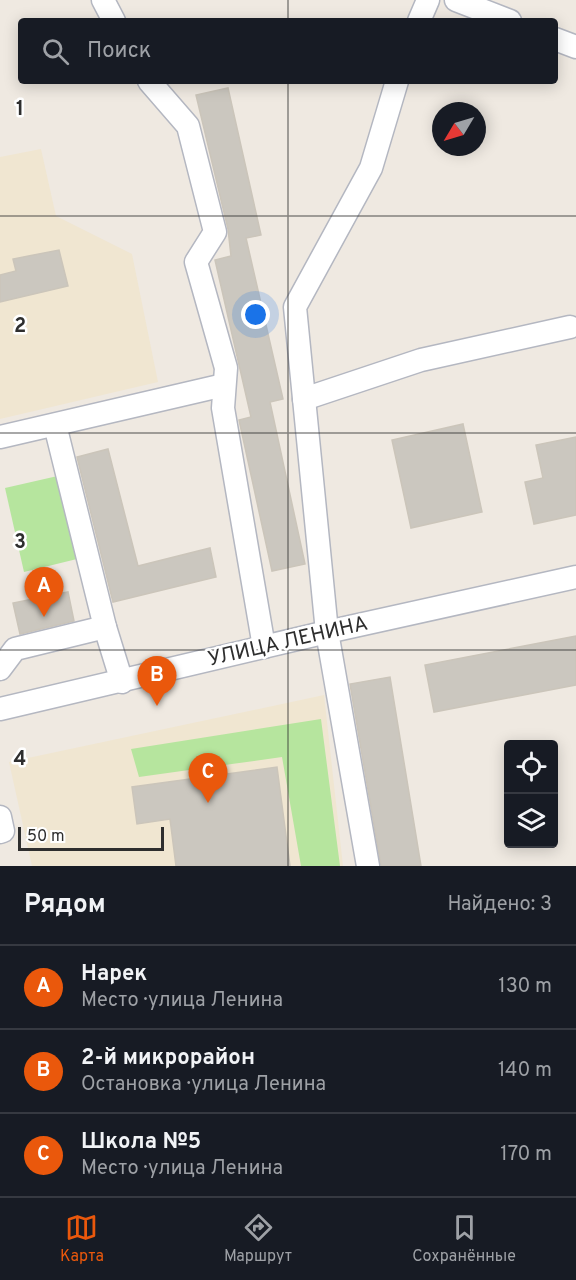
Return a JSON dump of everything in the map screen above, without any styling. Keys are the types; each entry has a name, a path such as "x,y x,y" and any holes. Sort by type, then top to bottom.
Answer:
{"street":[{"path":"103,0 112,18"},
{"path":"420,18 428,0"},
{"path":"456,0 502,18"},
{"path":"558,40 576,47"},
{"path":"152,84 188,126 215,232 196,262 226,368 223,408 264,647"},
{"path":"368,866 327,632 295,307 371,168 396,84"},
{"path":"304,399 421,360 570,327"},
{"path":"0,437 224,385"},
{"path":"55,425 105,627 122,682"},
{"name":"УЛИЦА ЛЕНИНА","path":"0,709 327,632 576,577"},
{"path":"2,659 15,649 105,627"},
{"path":"0,817 3,831 0,832"}],"shaded area":[{"path":"41,149 56,216 132,254 158,382 0,419 0,157"},
{"path":"324,695 343,866 32,866 9,762"}],"green space":[{"path":"62,475 81,558 24,572 5,488"},
{"path":"321,719 340,866 301,866 282,757 139,777 131,749"}],"building":[{"path":"228,88 261,235 246,238 283,399 270,402 305,564 272,571 239,420 251,417 215,260 231,256 228,229 196,95"},
{"path":"59,250 68,286 0,302 0,275 16,271 13,259"},
{"path":"463,424 482,512 411,528 392,440"},
{"path":"576,437 576,515 534,524 525,482 543,478 536,445"},
{"path":"108,449 138,566 210,548 216,577 113,602 77,457"},
{"path":"68,592 74,621 20,634 13,603"},
{"path":"576,636 576,685 434,712 425,665"},
{"path":"390,677 421,866 381,866 350,684"},
{"path":"277,767 290,866 176,866 170,819 137,824 132,787"}],"place":[{"name":"Нарек","path":"44,617"},
{"name":"2-й микрорайон","path":"157,706"},
{"name":"Школа №5","path":"208,803"}]}
